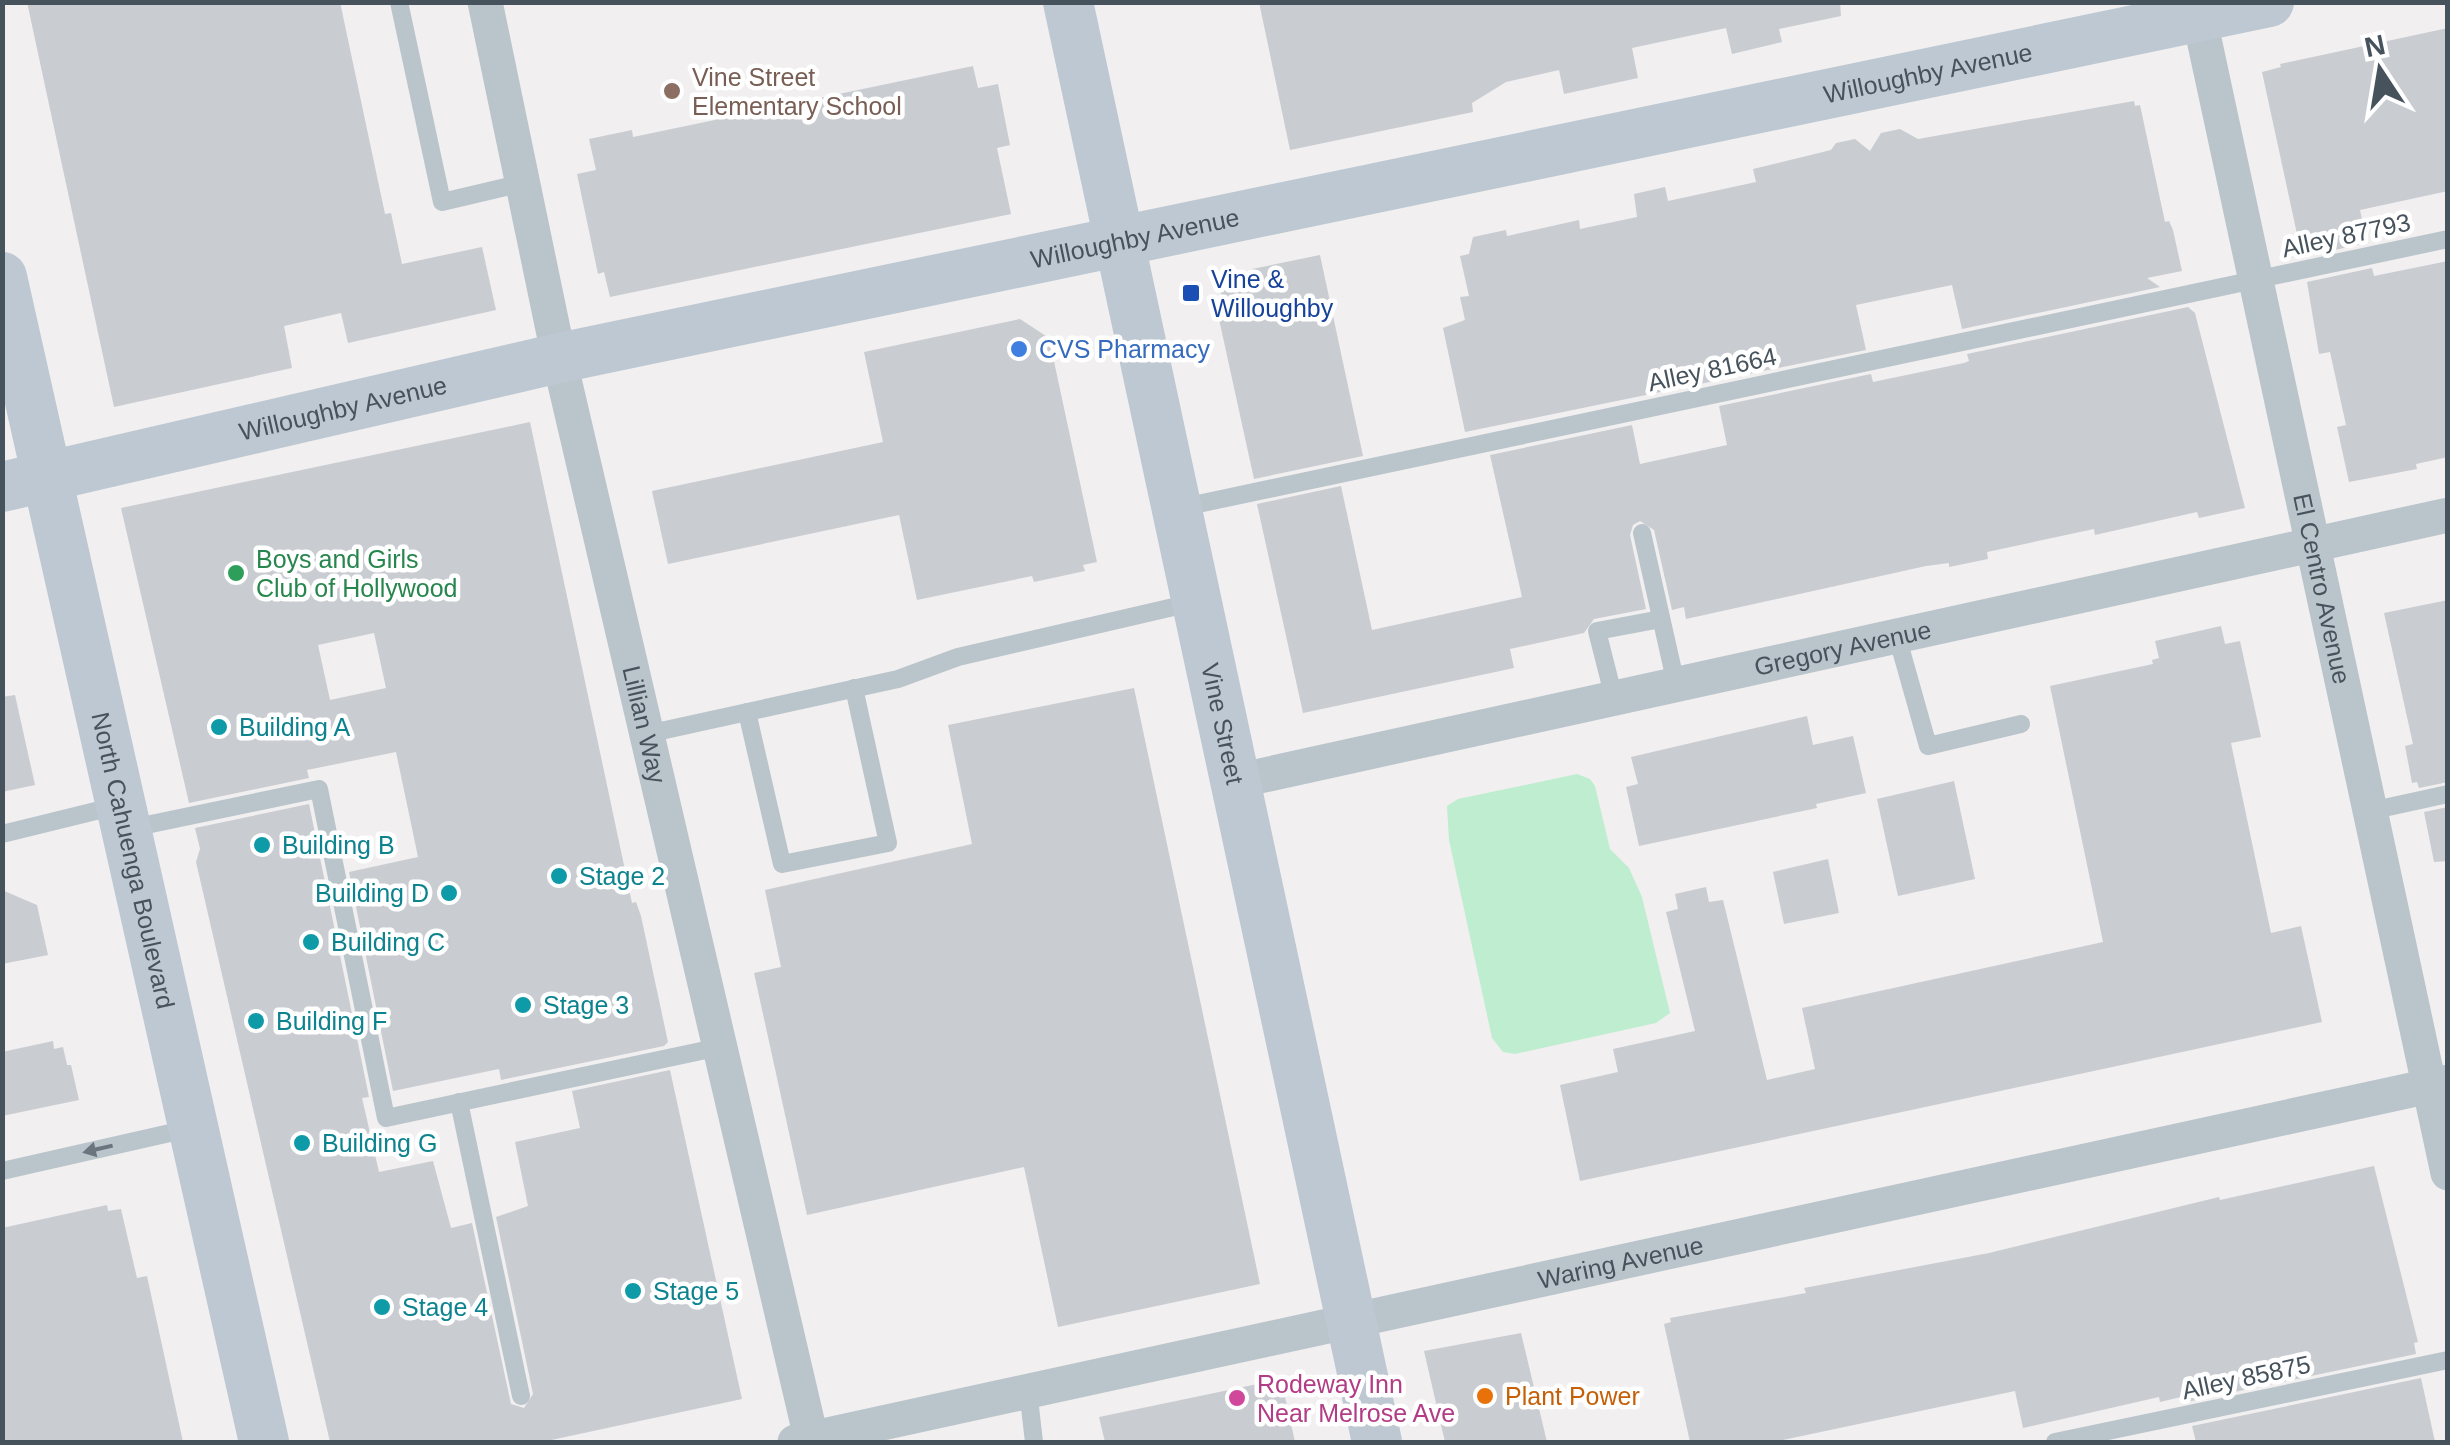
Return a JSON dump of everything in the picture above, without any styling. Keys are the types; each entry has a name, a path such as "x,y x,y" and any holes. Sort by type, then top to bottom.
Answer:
{"main road":[{"name":"Vine Street","path":"1068,2 1378,1442"},
{"name":"Willoughby Avenue","path":"26,482 560,358 1122,242 2197,10 2270,2"},
{"name":"North Cahuenga Boulevard","path":"2,278 26,482 124,817 264,1442"}],"street":[{"name":"Lillian Way","path":"484,2 560,358 720,1046 806,1441"},
{"name":"El Centro Avenue","path":"2197,10 2370,811 2438,1084 2448,1173"},
{"name":"Gregory Avenue","path":"1237,781 2448,516"},
{"name":"Waring Avenue","path":"806,1441 1352,1318 2438,1084"}],"lane":[{"path":"399,2 442,202 522,182"},
{"name":"Alley 87793","path":"2256,279 2448,239"},
{"name":"Alley 81664","path":"1178,508 2256,279"},
{"path":"1642,534 1676,684"},
{"path":"647,734 898,679 958,657 1199,602"},
{"path":"1614,698 1597,631 1662,619"},
{"path":"1898,636 1928,746 2021,724"},
{"path":"747,712 782,864 888,843 854,688"},
{"path":"2,834 320,788 386,1118 720,1046"},
{"path":"2370,811 2448,794"},
{"path":"459,1102 520,1396"},
{"path":"2,1171 193,1128"},
{"name":"Alley 85875","path":"2055,1442 2448,1360"},
{"path":"1028,1390 1034,1442"}],"green space":[{"path":"1577,774 1590,779 1595,786 1610,849 1629,868 1642,897 1670,1013 1656,1023 1515,1054 1503,1052 1492,1038 1449,840 1447,806 1458,799"}],"building":[{"path":"27,2 340,2 385,214 391,213 402,264 482,247 496,310 348,343 341,313 284,326 292,368 114,407"},
{"path":"1259,2 1840,2 1841,16 1779,29 1782,42 1732,54 1726,28 1632,48 1638,78 1564,94 1559,70 1506,82 1472,103 1473,112 1290,150"},
{"path":"2448,28 2448,191 2360,210 2367,243 2302,257 2262,72 2281,67 2280,64"},
{"path":"973,66 978,88 998,84 1010,145 997,148 1011,214 610,297 604,272 598,274 577,174 596,170 589,139 632,130 633,137"},
{"path":"2134,101 2135,106 2140,105 2165,222 2169,221 2173,230 2182,271 2147,278 2160,287 1962,329 1952,285 1856,305 1866,350 1465,432 1443,328 1465,320 1460,297 1469,296 1460,256 1469,254 1473,237 1506,230 1507,236 1579,220 1580,229 1637,217 1634,194 1665,187 1668,201 1756,182 1753,169 1831,150 1836,143 1855,139 1870,151 1881,133 1900,129 1918,139"},
{"path":"1320,255 1363,456 1254,479 1217,310 1223,303 1219,285 1249,278 1252,269"},
{"path":"2448,261 2448,457 2416,464 2417,469 2349,482 2337,427 2346,425 2330,352 2319,354 2307,282 2372,268 2374,276"},
{"path":"2188,307 2195,313 2245,508 2199,518 2197,512 2095,535 2094,529 1987,552 1988,559 1949,567 1949,563 1926,566 1686,619 1684,607 1672,610 1654,530 1640,521 1633,525 1630,535 1646,609 1594,619 1584,633 1510,649 1514,668 1303,713 1257,504 1341,486 1372,630 1522,597 1490,455 1632,425 1640,464 1727,445 1719,406 1871,374 1873,382 1964,363 1969,361 1967,354"},
{"path":"1020,319 1049,338 1097,562 1083,565 1085,571 1034,582 1032,576 917,600 899,515 668,564 652,491 883,442 864,352"},
{"path":"530,422 632,903 636,902 641,916 668,1042 664,1046 501,1080 499,1069 393,1091 349,872 418,857 396,752 307,770 309,778 189,803 121,508","holes":["374,633 386,688 330,700 318,645"]},
{"path":"2448,600 2448,782 2419,788 2417,782 2412,783 2405,746 2413,744 2384,613"},
{"path":"2221,626 2225,644 2240,641 2261,737 2231,743 2271,933 2301,926 2322,1022 1580,1181 1560,1085 1618,1072 1613,1049 1695,1031 1666,912 1678,909 1675,894 1706,887 1709,902 1723,900 1767,1080 1815,1069 1802,1008 2103,942 2050,686 2153,664 2152,660 2159,658 2155,641"},
{"path":"1134,688 1260,1284 1058,1327 1024,1167 807,1215 754,973 781,967 765,890 972,844 948,725"},
{"path":"15,695 35,785 2,792 2,697"},
{"path":"1807,716 1813,745 1853,736 1866,793 1816,804 1817,808 1639,846 1626,787 1638,784 1631,757"},
{"path":"1954,781 1975,879 1898,896 1877,799"},
{"path":"309,804 369,1097 362,1098 379,1172 433,1161 451,1228 472,1223 511,1404 524,1408 533,1394 496,1217 528,1206 515,1142 580,1128 572,1091 670,1070 742,1399 542,1442 330,1442 196,862 200,849 195,828"},
{"path":"2448,807 2448,861 2434,862 2424,812"},
{"path":"1828,859 1839,913 1784,924 1773,872"},
{"path":"2,890 37,905 48,955 2,964"},
{"path":"53,1041 54,1049 63,1047 67,1065 71,1065 79,1100 2,1116 2,1052"},
{"path":"2374,1166 2418,1342 2414,1343 2416,1354 2187,1402 2185,1396 2160,1402 2159,1397 2023,1428 2015,1391 1773,1442 1690,1442 1664,1324 1671,1322 1670,1318 1806,1293 1804,1288 1989,1253 2219,1197 2220,1200"},
{"path":"107,1205 108,1211 121,1209 137,1278 147,1276 183,1442 2,1442 2,1228"},
{"name":"Plant Power","path":"1521,1333 1547,1442 1445,1442 1424,1351"},
{"path":"2421,1378 2435,1442 2196,1442 2192,1426"},
{"name":"Rodeway Inn Near Melrose Ave","path":"1281,1379 1295,1442 1105,1442 1099,1417"}],"place":[{"name":"Vine Street Elementary School","path":"672,91"},
{"name":"Vine & Willoughby","path":"1191,293"},
{"name":"CVS Pharmacy","path":"1019,349"},
{"name":"Boys and Girls Club of Hollywood","path":"236,573"},
{"name":"Building A","path":"219,727"},
{"name":"Building B","path":"262,845"},
{"name":"Stage 2","path":"559,876"},
{"name":"Building D","path":"449,893"},
{"name":"Building C","path":"311,942"},
{"name":"Stage 3","path":"523,1005"},
{"name":"Building F","path":"256,1021"},
{"name":"Building G","path":"302,1143"},
{"name":"Stage 5","path":"633,1291"},
{"name":"Stage 4","path":"382,1307"},
{"name":"Plant Power","path":"1485,1396"},
{"name":"Rodeway Inn Near Melrose Ave","path":"1237,1398"}]}
